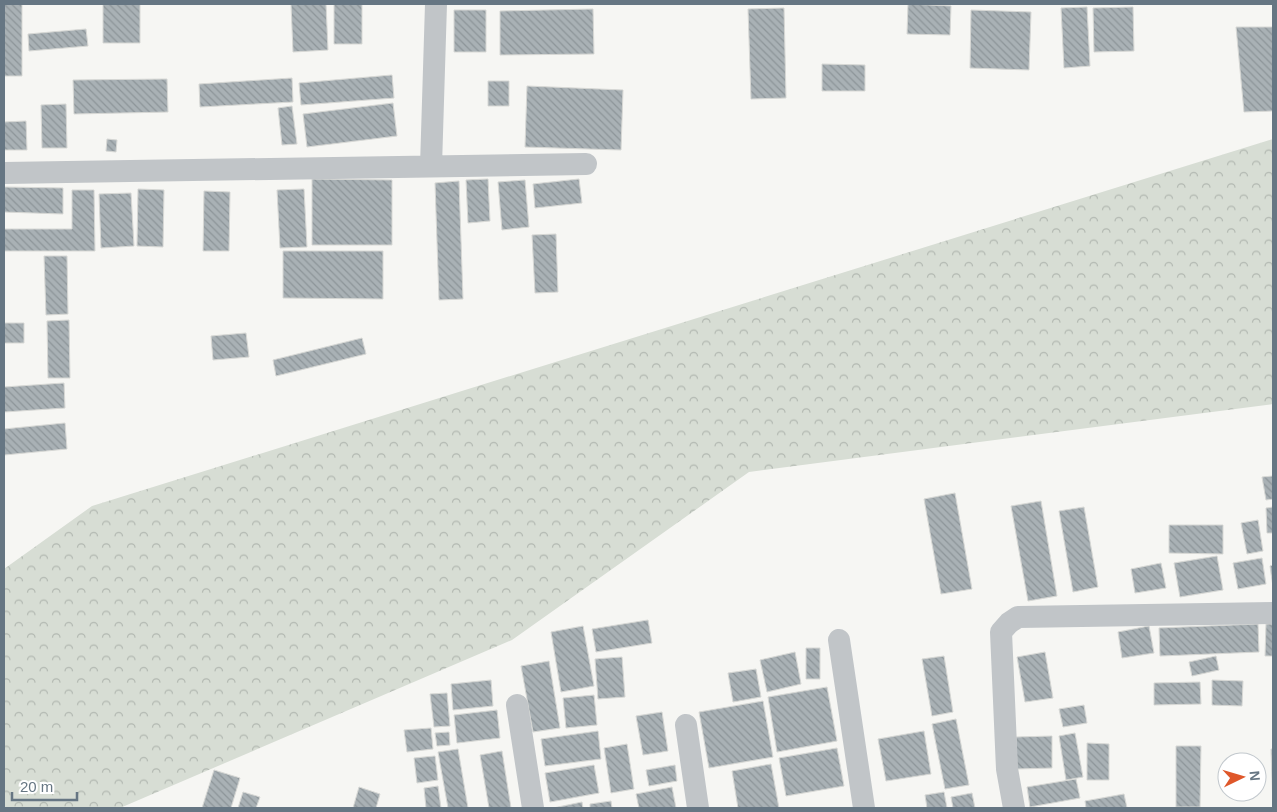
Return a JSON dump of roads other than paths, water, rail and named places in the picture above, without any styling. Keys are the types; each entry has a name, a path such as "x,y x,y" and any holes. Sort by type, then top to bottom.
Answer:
{"street":[{"path":"431,166 436,4"},
{"path":"4,172 586,164"},
{"path":"1014,808 1007,768 1001,632 1009,623 1018,617 1273,613"},
{"path":"839,640 864,808"},
{"path":"517,705 533,808"},
{"path":"686,725 698,808"}]}
